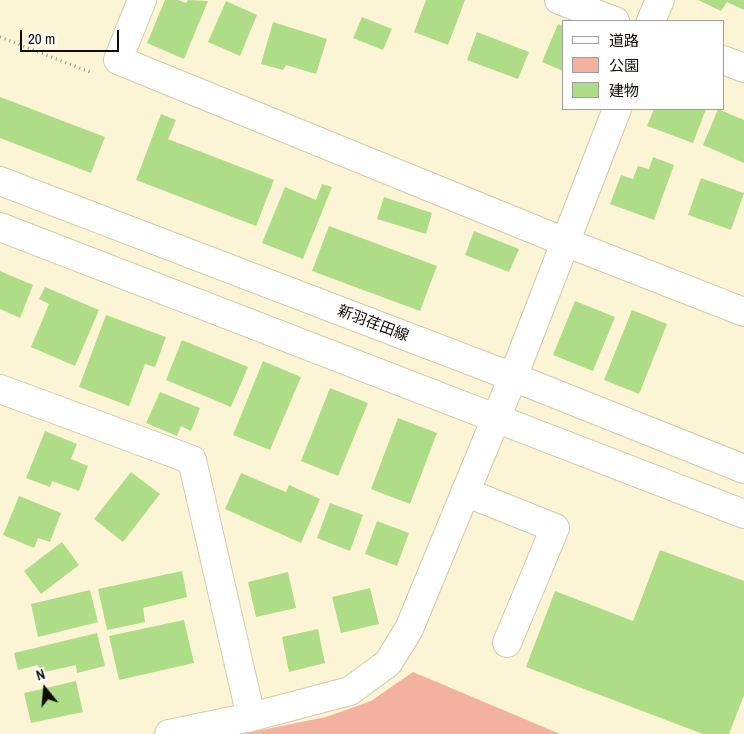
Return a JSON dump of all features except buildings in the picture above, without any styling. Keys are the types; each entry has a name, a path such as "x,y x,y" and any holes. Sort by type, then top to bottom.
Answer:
{"street":[{"path":"142,0 118,60 565,242 744,312"},
{"path":"559,0 612,20"},
{"path":"651,20 660,0"},
{"path":"724,60 744,68"},
{"path":"169,734 250,718 350,691 388,663 409,629 513,377 617,110"},
{"name":"新羽荏田線","path":"0,181 513,377 744,469"},
{"path":"0,228 744,514"},
{"path":"0,389 192,460 250,718"},
{"path":"465,492 554,528 507,643"}],"path":[{"path":"0,37 101,76 118,60"}],"green space":[{"path":"413,672 560,734 242,734 326,717 371,701"}]}
